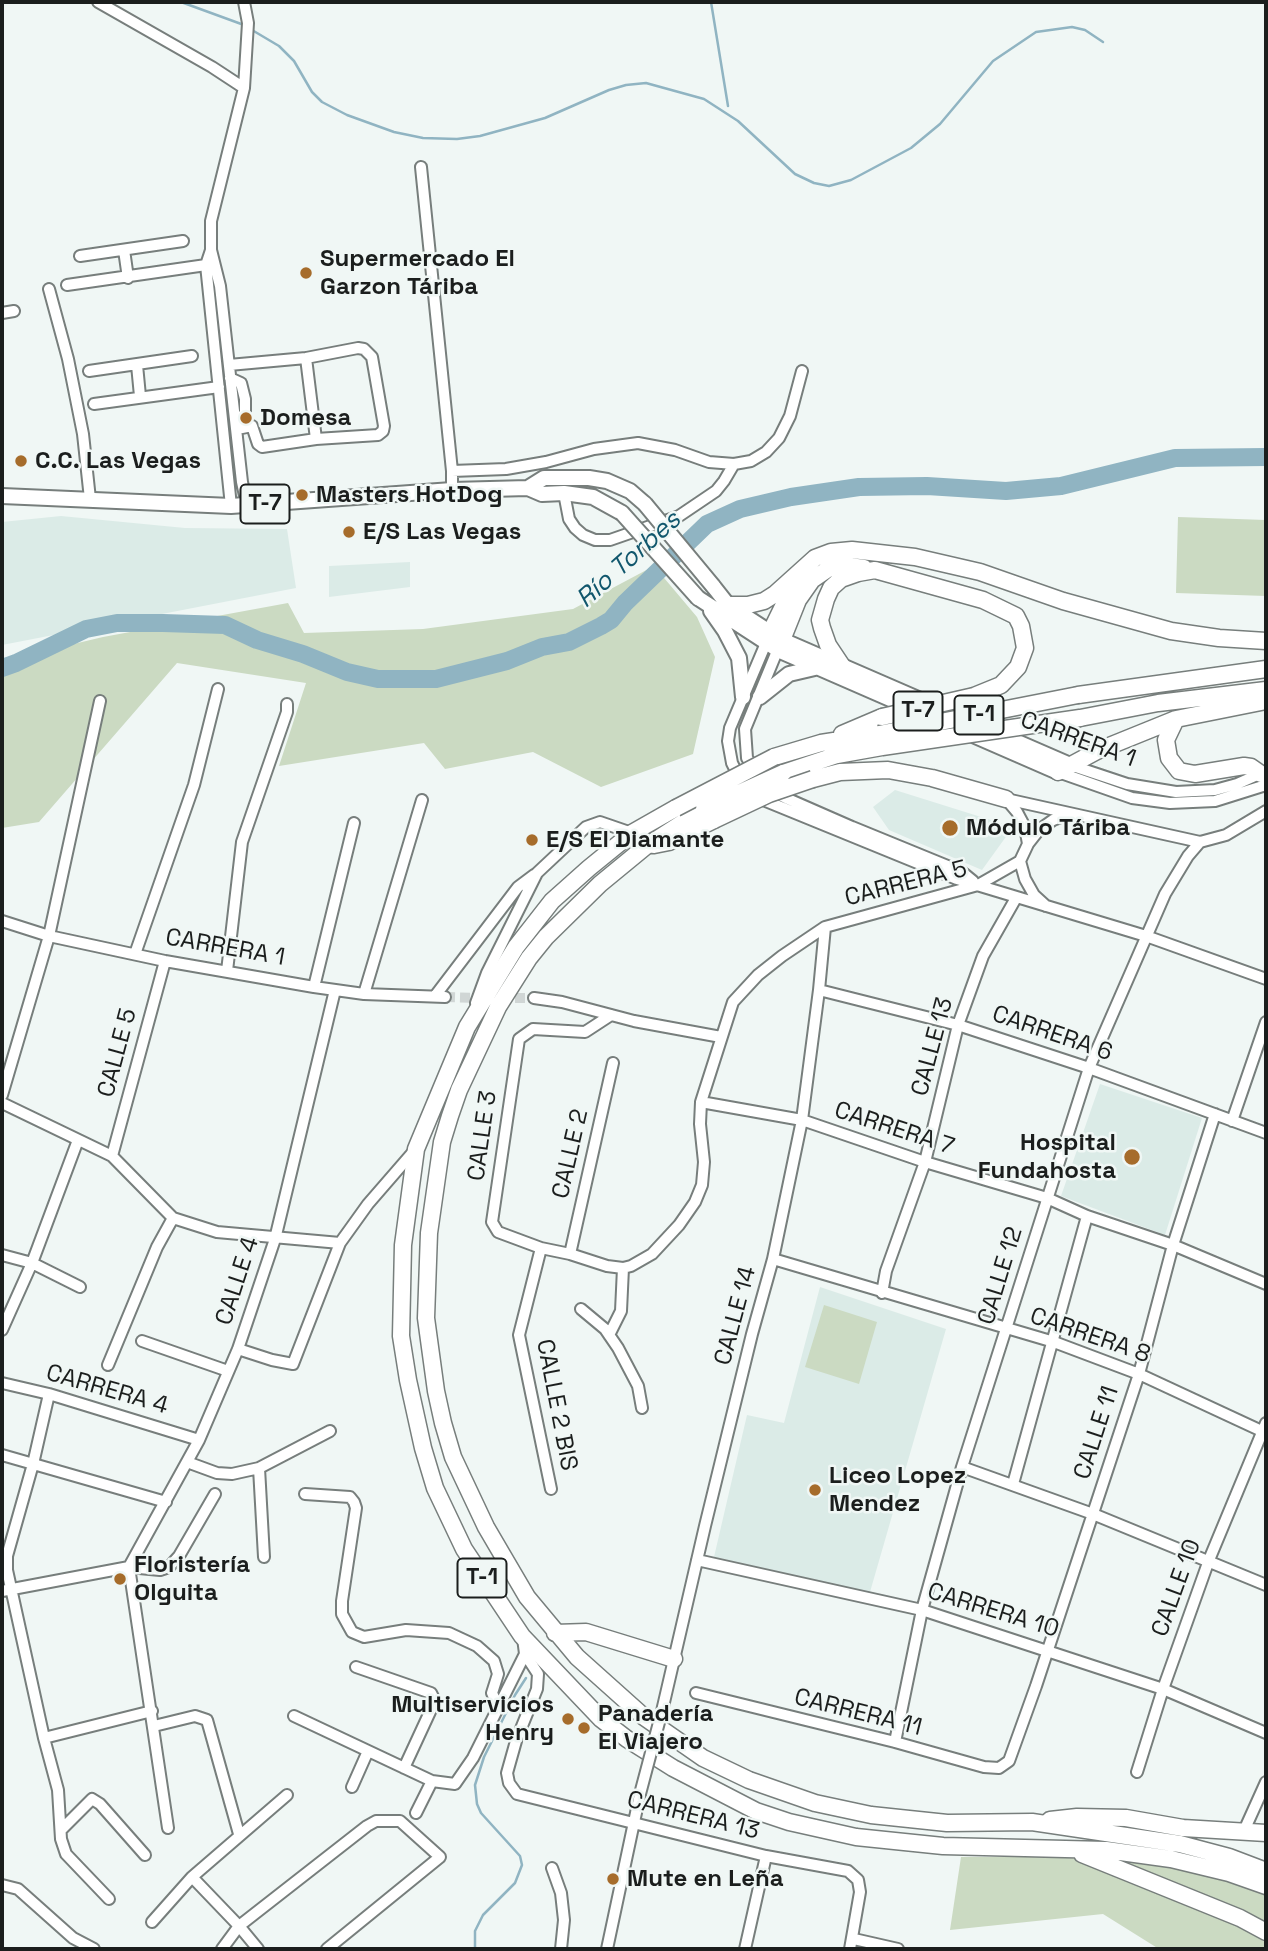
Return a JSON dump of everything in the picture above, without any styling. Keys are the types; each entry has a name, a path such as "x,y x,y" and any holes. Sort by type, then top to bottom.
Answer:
{"highway":[{"path":"727,605 748,606 764,601 815,558 831,552 852,550 915,557 980,572 1063,601 1171,631 1266,641"},
{"path":"774,642 812,580 828,569 842,565 875,570 983,600 1016,616 1021,626 1025,648 1018,667 1001,685 974,695 882,717 821,743"},
{"path":"842,666 828,645 820,620 826,598 831,588 841,579 875,570"},
{"path":"774,642 801,571"},
{"name":"T-1","path":"1266,669 1078,695 881,741 809,762 783,773 645,847 600,884 546,937 529,958 498,1007 459,1090 446,1129 429,1233 426,1318 436,1391 453,1457 468,1493 506,1564 555,1633 612,1690 644,1717 703,1758 749,1780 815,1803 872,1815 947,1823 1032,1822 1180,1844 1229,1857 1266,1871"},
{"name":"T-1","path":"1266,690 1158,703 1080,718 881,741 821,743 775,757 632,833 552,901 516,947 467,1027 416,1149 404,1231 400,1308 401,1336 415,1413 435,1488 450,1520 485,1583 523,1636 577,1695 627,1739 673,1768 756,1811 789,1822 856,1837 943,1846 1106,1850 1171,1859 1229,1873 1266,1886"},
{"path":"1064,768 1097,751 1176,719 1266,701"},
{"path":"1176,719 1166,740 1169,758 1179,771 1195,774 1244,766 1251,767 1265,777"},
{"path":"709,814 840,772 888,770 932,778 1006,799"},
{"path":"555,1633 586,1632 674,1659"},
{"path":"1032,1822 1077,1817 1126,1818 1183,1828 1266,1833"},
{"path":"1073,1850 1240,1918 1266,1932"}],"main road":[{"name":"T-7","path":"528,488 544,478 589,478 607,481 630,491 645,504 727,605 774,642"},
{"name":"T-7","path":"2,496 231,506 452,490 528,488 542,494 564,493 593,497 622,513 702,601 819,667 1064,768"},
{"path":"702,601 725,631 739,658 743,697"},
{"name":"CARRERA 1","path":"774,642 842,666 1064,768"},
{"path":"760,697 778,680 789,674 819,667"}],"street":[{"path":"98,2 244,88"},
{"path":"244,2 248,23 244,88 211,221 211,250 220,286 242,482 247,505"},
{"path":"421,167 452,490"},
{"path":"80,256 183,241"},
{"path":"124,250 128,278"},
{"path":"211,250 206,265 231,506"},
{"path":"67,285 206,265"},
{"path":"49,289 78,409 90,499"},
{"path":"2,313 14,311"},
{"path":"229,365 306,358 358,348 372,357 384,426 378,435 316,439 262,447 258,444 252,426 236,424"},
{"path":"89,371 192,356"},
{"path":"306,358 316,439"},
{"path":"137,365 140,396"},
{"path":"452,471 506,469 594,449 638,443 675,450 709,463 734,464 751,461 766,452 779,438 790,416 802,371"},
{"path":"94,404 219,387"},
{"path":"564,493 569,519 575,528 583,535 596,540 610,540 679,516 716,491 734,464"},
{"path":"774,642 760,697 745,729 747,758 760,778 776,793 961,872 978,885"},
{"path":"774,642 743,697 730,728 728,741 732,762 742,784 753,796 957,879 978,885 1020,861 1039,830 1053,820 1069,814"},
{"path":"135,954 194,785 218,689"},
{"path":"2,1095 49,936 100,701"},
{"path":"227,971 242,842 287,712 287,704"},
{"name":"CARRERA 1","path":"1064,768 1132,798 1170,803 1215,801 1265,777"},
{"path":"1006,799 1200,842 1226,835 1266,811"},
{"path":"1006,799 1025,827 1028,844"},
{"path":"364,994 422,800"},
{"path":"467,1027 487,973 537,873 586,827 600,822 632,833"},
{"path":"314,987 354,824"},
{"name":"CALLE 12","path":"895,1742 922,1610 962,1467 1089,1068 1165,894 1188,856 1200,842"},
{"path":"1020,861 1029,887 1048,907"},
{"name":"CARRERA 1","path":"2,921 49,936 164,961 364,994 440,997 518,887 537,873"},
{"name":"CARRERA 5","path":"623,1268 652,1254 679,1225 695,1202 702,1185 704,1162 701,1102 733,1002 782,956 825,927 978,885 1146,936 1266,979"},
{"name":"CALLE 13","path":"882,1293 886,1271 925,1163 958,1025 983,956 1016,898"},
{"name":"CALLE 14","path":"607,1949 640,1794 752,1335 774,1259 802,1120 820,990 825,927"},
{"name":"CALLE 5","path":"112,1156 164,961"},
{"name":"CALLE 4","path":"130,1567 199,1440 238,1349 275,1239 335,990"},
{"name":"CARRERA 6","path":"820,990 958,1025 1089,1068 1266,1133"},
{"path":"534,998 721,1038"},
{"name":"CALLE 3","path":"611,1016 585,1032 533,1029 519,1039 492,1222 498,1232 541,1248 623,1268"},
{"path":"1232,1121 1266,1022"},
{"name":"CALLE 2","path":"570,1254 613,1063"},
{"name":"CARRERA 7","path":"701,1102 802,1120 925,1163 1047,1198 1087,1216 1173,1245 1266,1284"},
{"path":"2,1103 112,1156 173,1218 217,1231 275,1239 340,1243"},
{"name":"CALLE 11","path":"1009,1761 1139,1374 1173,1245 1215,1114"},
{"path":"2,1330 32,1263 79,1140"},
{"path":"238,1349 272,1360 293,1363 340,1243 368,1204 416,1149"},
{"path":"1013,1484 1087,1216"},
{"path":"108,1365 156,1247 173,1218"},
{"name":"CALLE 2 BIS","path":"541,1248 519,1335 551,1489"},
{"path":"2,1255 32,1263 80,1287"},
{"name":"CARRERA 8","path":"774,1259 1054,1342 1139,1374 1265,1429"},
{"path":"609,1335 621,1311 623,1268"},
{"path":"581,1310 609,1335 638,1386 642,1408"},
{"path":"142,1341 229,1371"},
{"name":"CARRERA 4","path":"2,1383 49,1394 199,1440"},
{"path":"49,1394 7,1556 6,1589 58,1790 61,1839 66,1854 109,1899"},
{"name":"CALLE 10","path":"1138,1772 1163,1689 1209,1560 1265,1429"},
{"path":"187,1462 217,1473 232,1474 259,1468 330,1431"},
{"path":"2,1455 166,1502"},
{"path":"962,1467 1093,1514 1266,1585"},
{"path":"259,1468 264,1556"},
{"path":"6,1589 130,1567 160,1570 169,1567 179,1556 215,1494"},
{"path":"305,1494 351,1497 354,1502 356,1508 342,1601 342,1614 352,1632 364,1637 406,1630 449,1633 477,1646 494,1661 498,1674 492,1693 499,1708"},
{"name":"CARRERA 10","path":"697,1560 922,1610 1163,1689 1266,1733"},
{"path":"130,1567 168,1828"},
{"path":"294,1716 432,1782 455,1784 460,1781 525,1654 523,1636"},
{"name":"CARRERA 13","path":"525,1654 538,1674 537,1689 516,1741 507,1773 509,1783 517,1794 766,1856 848,1871 858,1880 860,1892 852,1944"},
{"path":"356,1667 431,1693 435,1701 404,1768"},
{"name":"CARRERA 11","path":"696,1693 984,1767 999,1768 1009,1761"},
{"path":"44,1738 152,1711"},
{"path":"155,1726 195,1716 207,1720 239,1834"},
{"path":"352,1787 368,1751"},
{"path":"416,1813 432,1782"},
{"path":"1243,1833 1266,1782"},
{"path":"152,1922 191,1877 287,1795"},
{"path":"61,1830 92,1799 100,1804 145,1855"},
{"path":"222,1949 239,1926 368,1826 376,1821 400,1821 440,1857 327,1949"},
{"path":"745,1949 766,1856"},
{"path":"552,1867 561,1893 563,1949"},
{"path":"191,1877 258,1949"},
{"path":"2,1885 18,1889 73,1938 94,1949"},
{"path":"852,1944 898,1949"}],"shaded area":[{"path":"61,516 185,528 287,529 296,588 2,645 2,522"},
{"path":"410,562 410,587 329,597 329,566"},
{"name":"Módulo Táriba","path":"895,790 1013,827 982,870 889,830 873,807"},
{"name":"Hospital Fundahosta","path":"1100,1084 1202,1118 1165,1235 1061,1196"},
{"name":"Liceo Lopez Mendez","path":"820,1287 946,1329 870,1592 714,1557 747,1415 784,1423"}],"green space":[{"path":"1178,517 1266,520 1266,596 1176,593"},
{"path":"654,566 697,617 715,657 693,754 601,787 533,752 445,769 424,743 279,766 306,683 177,663 39,822 2,828 2,661 103,637 288,603 304,633 423,629 573,609"},
{"path":"824,1305 877,1322 859,1384 805,1367"},
{"path":"961,1857 1053,1857 1158,1864 1261,1890 1266,1892 1266,1949 1159,1949 1103,1914 950,1930"}],"waterway":[{"path":"181,2 244,25"},
{"path":"711,2 728,106"},
{"path":"252,30 279,46 294,61 312,92 322,102 347,115 394,132 423,138 457,139 480,136 545,118 609,90 646,83 704,99 738,121 795,174 814,183 829,186 851,180 911,148 940,124 993,61 1036,32 1072,27 1085,30 1103,42"},
{"name":"Río Torbes","path":"2,668 86,629 117,623 163,623 225,625 257,640 303,654 347,672 378,679 436,679 507,661 542,647 569,642 601,626 611,620 625,603 707,524 740,509 791,497 859,487 927,486 1006,491 1061,486 1175,458 1266,457"},
{"path":"475,1949 475,1931 483,1915 515,1883 522,1865 520,1856 481,1813 475,1785 484,1757 526,1678"}],"tunnel":[{"path":"445,997 484,998"},
{"path":"500,998 534,998"}],"place":[{"name":"Supermercado El Garzon Táriba","path":"306,273"},
{"name":"Domesa","path":"246,418"},
{"name":"C.C. Las Vegas","path":"21,461"},
{"name":"Masters HotDog","path":"302,495"},
{"name":"E/S Las Vegas","path":"349,532"},
{"name":"Módulo Táriba","path":"950,828"},
{"name":"E/S El Diamante","path":"532,840"},
{"name":"Hospital Fundahosta","path":"1132,1157"},
{"name":"Liceo Lopez Mendez","path":"815,1490"},
{"name":"Floristería Olguita","path":"120,1579"},
{"name":"Multiservicios Henry","path":"568,1719"},
{"name":"Panadería El Viajero","path":"584,1728"},
{"name":"Mute en Leña","path":"613,1879"}]}
